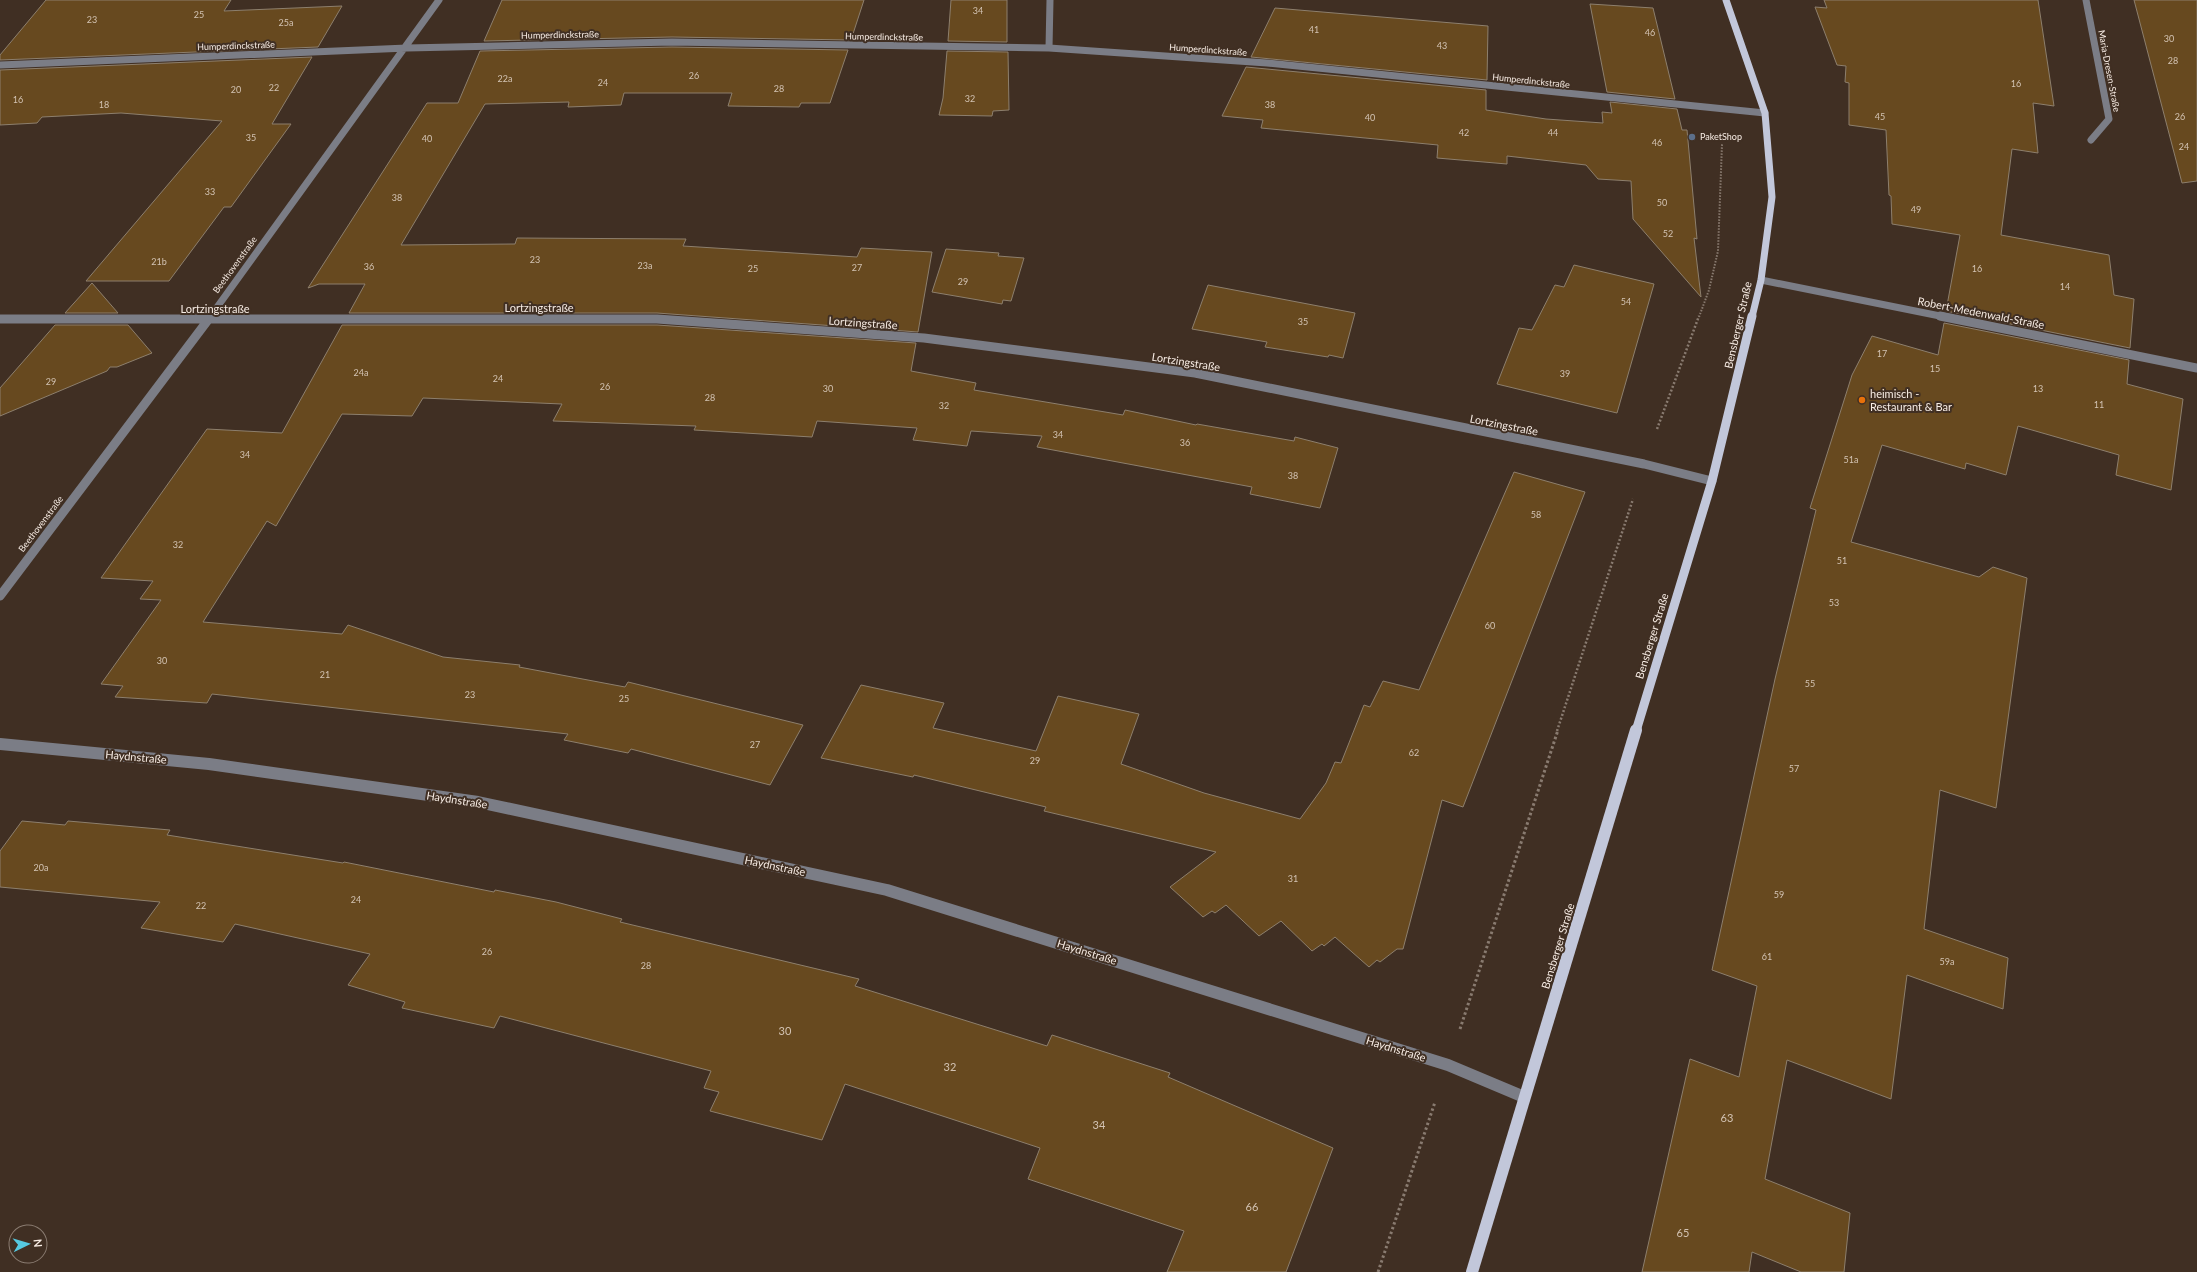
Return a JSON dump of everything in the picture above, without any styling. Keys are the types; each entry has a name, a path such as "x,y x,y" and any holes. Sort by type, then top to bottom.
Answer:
{"main road":[{"name":"Bensberger Straße","path":"1472,1272 1712,481 1761,280 1772,197 1765,114 1726,0"}],"street":[{"name":"Beethovenstraße","path":"0,596 208,320 407,48 439,0"},
{"path":"1049,48 1050,0"},
{"name":"Maria-Dresen-Straße","path":"2086,0 2109,119 2091,140"},
{"name":"Humperdinckstraße","path":"0,65 407,48 672,42 1049,48 1267,63 1765,114"},
{"name":"Robert-Medenwald-Straße","path":"1761,280 2197,368"},
{"name":"Lortzingstraße","path":"0,319 657,319 924,338 1195,373 1644,464 1712,481"},
{"name":"Haydnstraße","path":"0,744 209,764 478,802 887,890 1448,1065 1524,1097"}],"path":[{"path":"1378,1272 1448,1065 1644,464 1710,290 1718,251 1723,110"}],"building":[{"path":"46,0 231,0 224,11 342,6 318,47 0,60 0,55"},
{"path":"502,0 864,0 851,40 672,37 484,41"},
{"path":"951,0 1007,0 1007,42 948,41"},
{"path":"1824,0 2038,0 2054,106 2033,103 2038,153 2012,149 2001,235 2109,255 2114,295 2134,299 2130,348 1946,311 1960,235 1892,224 1886,130 1849,125 1849,83 1845,82 1846,66 1837,65 1815,7 1827,8"},
{"path":"2134,0 2197,0 2197,181 2182,183"},
{"path":"1590,4 1653,8 1675,99 1607,92"},
{"path":"1275,8 1488,26 1487,80 1251,57"},
{"path":"672,47 848,50 830,103 801,103 799,107 728,106 732,93 624,93 621,105 568,107 569,102 485,104 401,245 515,244 517,238 686,239 683,246 857,257 861,248 932,252 918,332 657,313 349,313 365,284 319,284 308,288 427,103 458,103 480,51"},
{"path":"947,51 1008,52 1009,110 993,111 992,116 939,115 943,98"},
{"path":"312,57 272,124 291,124 231,207 224,207 169,281 86,281 222,121 121,113 42,117 37,123 0,125 0,70"},
{"path":"1246,67 1486,90 1486,110 1546,119 1603,123 1602,112 1612,113 1610,102 1677,109 1682,130 1687,130 1697,239 1694,238 1701,297 1633,219 1631,181 1598,179 1586,165 1507,156 1507,164 1437,158 1438,145 1261,128 1263,120 1222,116"},
{"path":"946,249 999,253 998,256 1024,258 1011,301 1003,300 1002,304 932,292"},
{"path":"1574,265 1654,284 1617,413 1497,384 1519,328 1532,330 1555,285 1564,287"},
{"path":"92,283 118,313 65,313"},
{"path":"1208,285 1355,313 1343,358 1265,347 1267,342 1192,329"},
{"path":"1944,323 2129,360 2127,384 2183,399 2171,490 2116,475 2119,455 2018,426 2006,475 1966,463 1965,469 1882,445 1851,542 1979,577 1993,567 2027,578 1996,808 1940,790 1924,929 2008,958 2003,1009 1907,975 1891,1099 1787,1060 1765,1179 1850,1213 1844,1272 1801,1272 1752,1252 1749,1272 1642,1272 1690,1059 1739,1077 1757,986 1712,970 1775,679 1816,510 1810,508 1852,375 1872,336 1938,355"},
{"path":"55,325 128,325 152,353 117,367 110,367 107,371 0,416 0,388"},
{"path":"342,325 657,325 916,343 911,371 976,383 974,390 1123,415 1125,410 1196,425 1294,441 1295,437 1338,448 1320,508 1250,494 1252,487 1037,447 1042,436 971,431 967,446 913,440 917,428 817,421 812,437 694,430 696,426 553,421 562,404 423,398 412,416 342,414 276,526 267,521 203,622 342,634 348,625 443,657 520,665 519,667 625,687 628,682 803,725 770,785 631,749 628,753 564,740 568,734 212,694 207,703 115,697 123,686 101,684 161,600 140,599 153,581 101,578 207,429 282,433"},
{"path":"1514,472 1585,492 1463,807 1442,800 1403,949 1397,949 1380,962 1377,960 1369,967 1335,937 1324,946 1322,944 1312,951 1281,921 1259,936 1226,905 1215,913 1212,911 1203,917 1170,887 1216,852 1044,811 1046,807 914,775 913,777 821,758 861,685 944,703 933,728 1036,751 1058,696 1139,714 1121,764 1204,793 1300,819 1326,783 1335,762 1341,763 1364,705 1370,707 1383,681 1419,690"},
{"path":"22,821 65,825 68,821 170,830 167,835 344,862 494,892 495,890 556,902 622,919 620,922 859,979 855,986 1047,1046 1052,1035 1170,1073 1168,1077 1333,1148 1286,1272 1167,1272 1184,1231 1028,1179 1040,1148 845,1084 822,1140 710,1111 719,1092 704,1088 711,1071 500,1016 494,1028 402,1008 405,1002 348,985 370,954 235,924 223,942 141,928 160,902 0,887 0,851"}],"place":[{"name":"PaketShop","path":"1692,137"},
{"name":"heimisch - Restaurant & Bar","path":"1862,400"}]}
